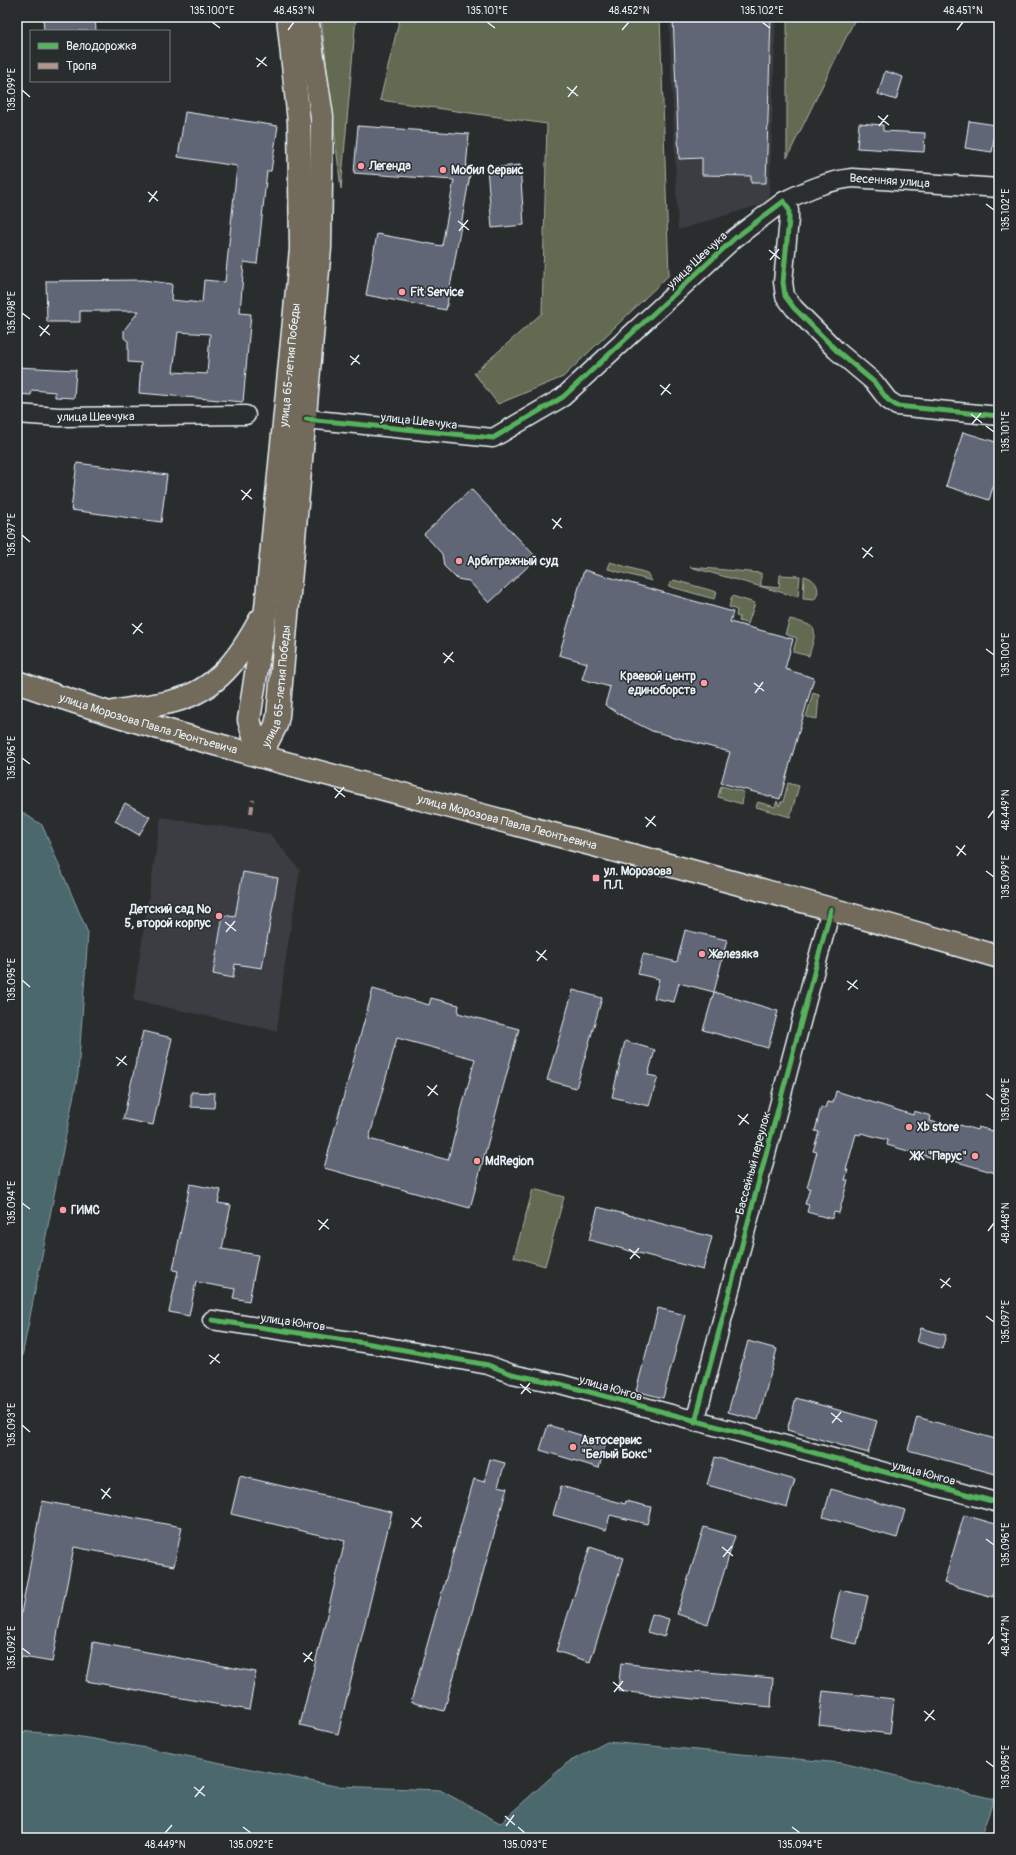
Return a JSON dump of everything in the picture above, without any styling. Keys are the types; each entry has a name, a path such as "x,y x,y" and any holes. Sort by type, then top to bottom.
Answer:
{"main road":[{"name":"улица 65-летия Победы","path":"260,756 249,720 266,608 301,249 299,122 288,17"},
{"name":"улица 65-летия Победы","path":"260,756 277,721 306,419 320,248 322,124 307,17"},
{"path":"108,713 174,701 209,685 219,678 237,658 266,608"},
{"name":"улица Морозова Павла Леонтьевича","path":"17,682 108,713 260,756 646,858 999,957"}],"street":[{"name":"Весенняя улица","path":"784,201 813,187 835,180 852,178 999,188"},
{"name":"улица Шевчука","path":"306,419 494,438 563,397 724,248 784,201"},
{"path":"784,201 789,210 790,219 783,282 785,296 794,308 836,350 874,382 888,400 897,406 999,416"},
{"name":"улица Шевчука","path":"17,414 59,417 246,415"},
{"name":"Бассейный переулок","path":"695,1422 830,909"},
{"name":"улица Юнгов","path":"212,1320 371,1344 488,1365 512,1374 560,1384 695,1422 999,1503"}],"shaded area":[{"path":"669,17 776,17 769,202 678,230"},
{"name":"Детский сад № 5, второй корпус","path":"161,817 270,834 300,870 285,962 277,1031 133,1000"}],"green space":[{"path":"321,17 356,17 341,189"},
{"path":"400,17 660,17 669,275 563,377 498,404 474,373 542,313 547,124 380,100"},
{"path":"787,17 856,17 787,158"},
{"path":"610,562 647,573 652,581 608,569"},
{"path":"690,567 761,573 761,586 779,588 780,575 800,576 798,597"},
{"path":"804,576 811,579 818,589 817,596 814,600 803,599"},
{"path":"674,580 717,592 714,599 668,586"},
{"path":"732,596 755,603 748,624 739,621 740,617 736,616 737,610 729,607"},
{"path":"790,619 807,624 814,630 814,639 809,656 793,652 797,638 785,634"},
{"path":"813,693 819,695 817,719 806,717"},
{"path":"788,783 799,786 790,817 756,807 758,802 775,807 777,801 779,806 781,802 783,802"},
{"path":"721,786 744,792 742,804 718,797"},
{"path":"533,1189 564,1197 545,1266 514,1257"}],"water":[{"path":"17,809 42,825 88,933 78,1074 17,1382"},
{"path":"17,1731 69,1735 147,1748 335,1786 440,1790 500,1823 567,1763 607,1742 842,1763 994,1799 980,1838 17,1838"}],"building":[{"path":"43,17 95,17 96,30 44,30"},
{"path":"673,17 771,17 766,183 751,183 751,176 702,175 702,158 679,159"},
{"path":"885,71 903,77 896,100 878,94"},
{"path":"185,112 278,126 271,171 267,171 257,264 244,262 240,313 251,314 243,402 139,393 141,363 128,362 128,341 124,338 124,330 139,311 80,311 80,322 47,322 46,281 143,280 172,284 171,300 202,303 204,280 225,282 237,166 178,157","holes":["178,332 210,334 207,374 173,372"]},
{"path":"969,121 996,125 992,152 965,148"},
{"path":"859,123 883,125 883,131 925,133 924,152 857,148"},
{"path":"358,126 469,134 466,169 471,169 446,310 366,295 377,234 442,246 454,180 354,173"},
{"path":"520,165 524,225 492,228 487,168"},
{"path":"17,367 76,370 74,398 55,397 55,392 32,390 31,395 17,394"},
{"path":"963,432 999,443 999,468 989,500 946,486"},
{"path":"77,463 167,475 161,522 71,510"},
{"path":"471,489 537,558 489,603 469,581 457,579 444,566 442,554 424,534"},
{"name":"Краевой центр единоборств","path":"584,570 733,612 730,622 793,639 785,669 814,678 780,799 721,783 730,752 652,731 626,718 605,705 610,687 582,679 587,663 559,655"},
{"path":"125,803 150,817 139,835 115,821"},
{"path":"243,872 278,878 262,968 235,964 233,978 213,974 223,915 235,917"},
{"path":"685,930 727,940 714,992 679,983 674,1002 654,998 659,979 638,974 643,954 677,962"},
{"path":"373,989 429,1005 431,998 459,1005 458,1013 519,1029 470,1208 324,1168","holes":["397,1038 475,1059 448,1160 369,1139"]},
{"path":"573,990 602,998 576,1088 547,1080"},
{"path":"714,992 778,1011 768,1048 703,1030"},
{"path":"143,1031 172,1038 153,1125 123,1119"},
{"path":"625,1041 655,1050 648,1075 658,1077 649,1106 612,1097"},
{"name":"ЖК \"Парус\"","path":"836,1091 913,1115 914,1111 931,1116 930,1121 958,1129 960,1125 977,1130 978,1127 997,1132 995,1139 999,1141 999,1174 933,1155 933,1158 887,1145 888,1140 861,1133 860,1135 856,1134 846,1170 848,1170 845,1180 848,1180 839,1213 834,1212 832,1219 807,1212 809,1205 805,1204 810,1188 807,1187 817,1152 813,1151 819,1132 815,1131 821,1107 825,1108 827,1102 833,1103"},
{"path":"191,1092 215,1093 214,1108 191,1107"},
{"path":"190,1184 221,1190 218,1203 231,1205 222,1249 258,1255 249,1301 233,1298 235,1289 196,1282 189,1316 169,1312 178,1271 173,1270"},
{"path":"598,1207 712,1237 703,1270 589,1240"},
{"path":"658,1308 685,1315 663,1398 636,1391"},
{"path":"921,1328 946,1335 942,1349 917,1342"},
{"path":"748,1341 777,1349 758,1420 728,1412"},
{"path":"796,1398 877,1421 868,1453 787,1430"},
{"path":"917,1417 999,1440 999,1475 908,1450"},
{"name":"Автосервис \"Белый Бокс\"","path":"548,1425 606,1443 599,1468 540,1450"},
{"path":"715,1457 795,1480 787,1507 707,1485"},
{"path":"490,1459 505,1463 498,1486 507,1488 444,1711 411,1702 474,1479 484,1482"},
{"path":"240,1476 392,1512 338,1734 300,1725 345,1541 231,1514"},
{"path":"561,1486 625,1504 626,1501 651,1507 647,1524 610,1515 606,1530 553,1515"},
{"path":"831,1489 905,1510 897,1538 823,1517"},
{"path":"42,1501 182,1527 174,1566 74,1547 52,1662 17,1656 17,1635"},
{"path":"964,1515 999,1525 999,1576 993,1597 944,1583"},
{"path":"704,1527 735,1536 708,1624 677,1614"},
{"path":"590,1547 624,1558 590,1662 556,1651"},
{"path":"840,1590 868,1596 857,1644 830,1638"},
{"path":"652,1614 669,1619 664,1637 647,1632"},
{"path":"93,1642 256,1672 249,1710 86,1681"},
{"path":"621,1663 695,1672 773,1678 771,1707 618,1691"},
{"path":"823,1691 894,1699 890,1734 819,1725"}],"marked path":[{"path":"251,813 253,800"}],"cycle path":[{"path":"306,419 493,438 563,397 735,238 784,201 789,210 789,219 783,282 785,296 794,308 836,350 874,382 888,400 897,406 999,416"},
{"path":"695,1422 831,909"},
{"path":"212,1320 371,1344 488,1365 512,1374 560,1384 999,1503"}],"place":[{"name":"Легенда","path":"361,166"},
{"name":"Мобил Сервис","path":"443,170"},
{"name":"Fit Service","path":"402,292"},
{"name":"Арбитражный суд","path":"459,561"},
{"name":"Краевой центр единоборств","path":"704,683"},
{"name":"ул. Морозова П.Л.","path":"596,878"},
{"name":"Детский сад № 5, второй корпус","path":"219,916"},
{"name":"Железяка","path":"702,954"},
{"name":"Xb store","path":"909,1127"},
{"name":"ЖК \"Парус\"","path":"975,1156"},
{"name":"MdRegion","path":"477,1161"},
{"name":"ГИМС","path":"63,1210"},
{"name":"Автосервис \"Белый Бокс\"","path":"573,1447"}]}
